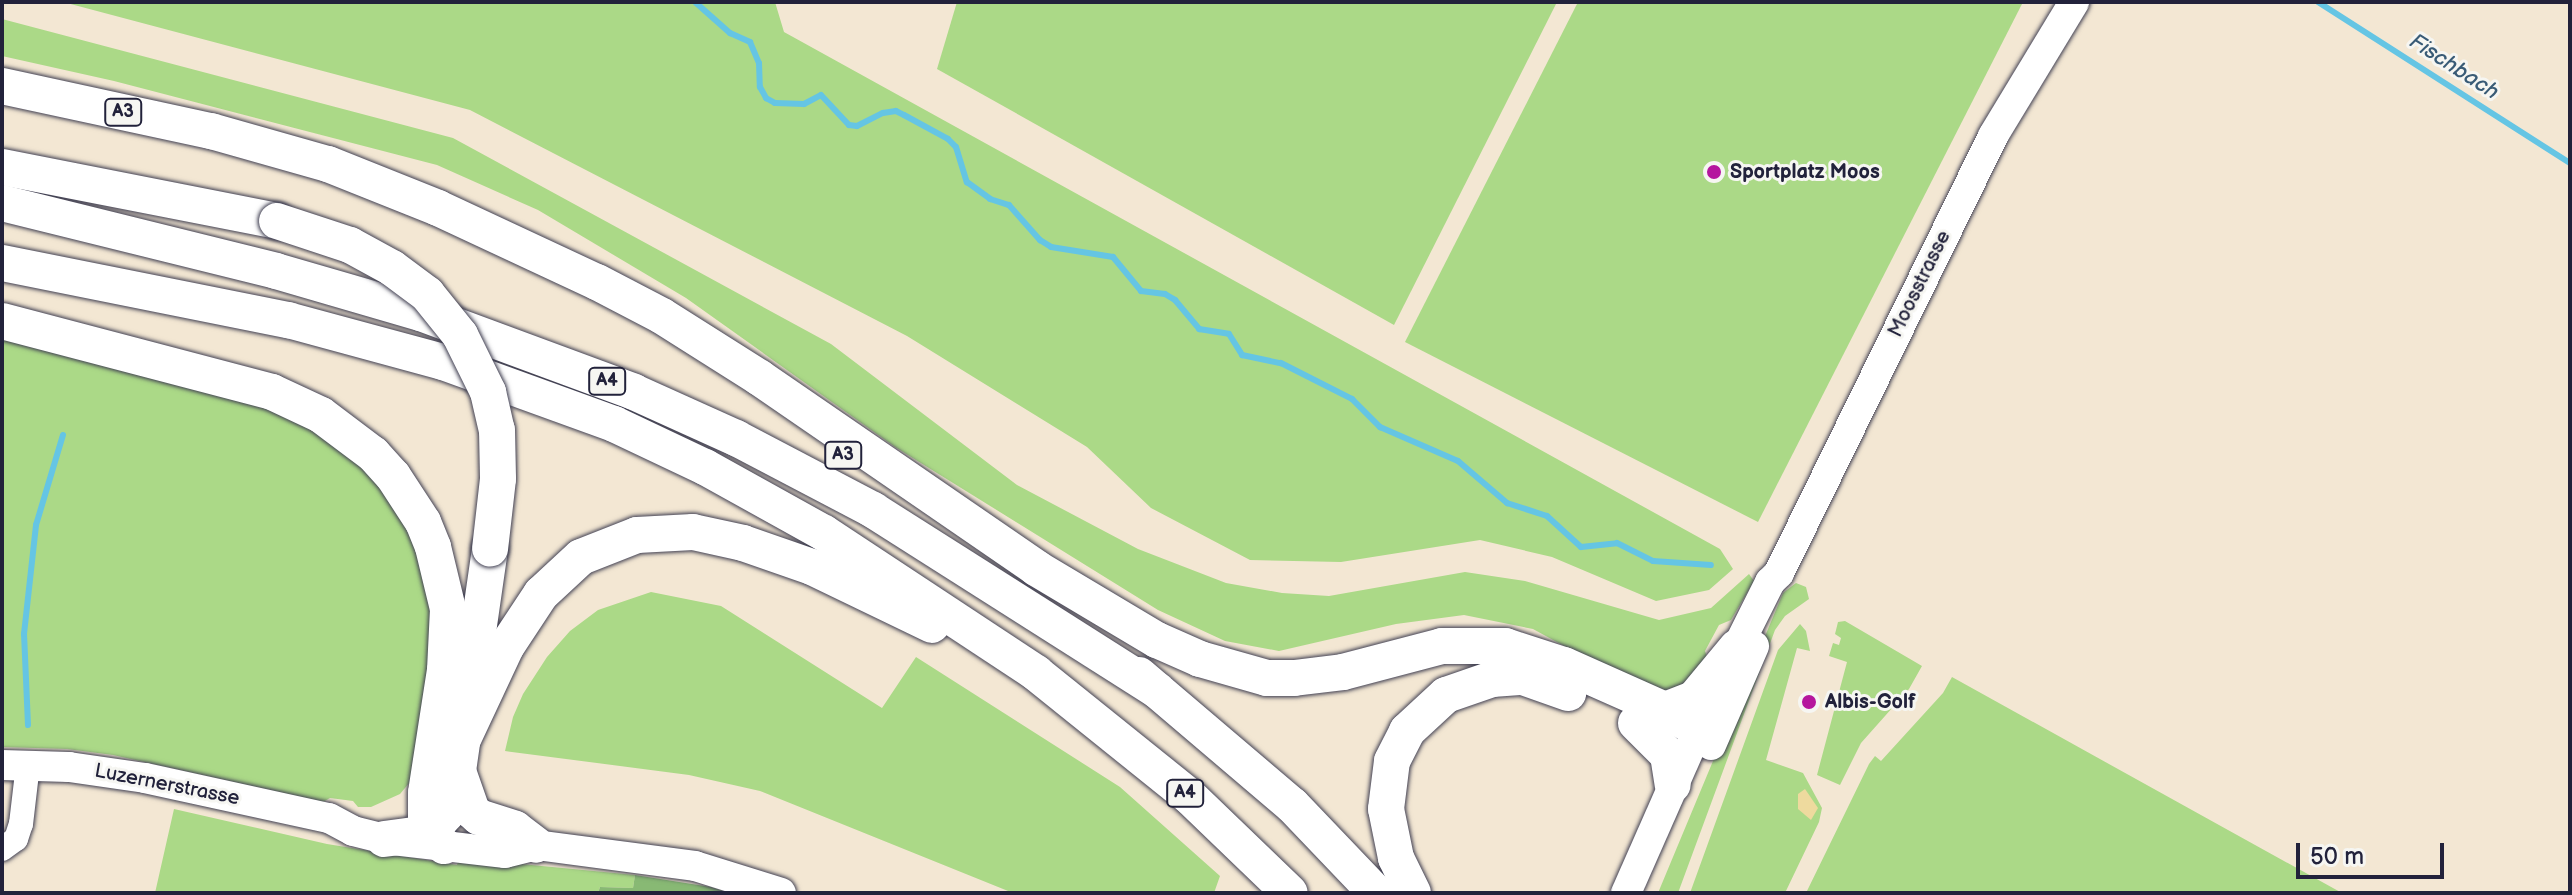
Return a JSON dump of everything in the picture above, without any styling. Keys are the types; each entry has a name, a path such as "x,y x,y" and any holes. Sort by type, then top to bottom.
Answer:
{"highway":[{"name":"A3","path":"2,86 211,131 300,155 393,189 512,243 661,331 842,454 1063,611 1157,690"},
{"path":"2,167 277,221 350,245 392,268 427,294 460,335 483,378 497,430 498,479 460,755 472,811 479,817 515,829 536,845"},
{"name":"A4","path":"2,203 276,271 421,313 634,392 736,438 873,510 1157,690 1292,805 1376,893"},
{"path":"512,243 662,316 772,385 1036,568 1157,640 1200,659 1267,678 1343,672 1442,646 1505,646 1564,665 1650,716 1668,755 1673,785"},
{"name":"A4","path":"2,263 288,320 443,362 614,424 705,467 824,533 977,631 1104,724 1188,795 1290,893"},
{"name":"A4","path":"2,277 179,298"},
{"path":"2,321 272,392 321,415 383,465 423,522 442,574 448,609 433,824"},
{"path":"433,824 506,647 523,616 550,584 595,550 622,539 664,531 723,537 838,579 933,625 1104,724"},
{"path":"1650,716 1694,699 1737,647"},
{"path":"1413,893 1396,858 1388,829 1386,793 1392,761 1407,731 1434,703 1471,684 1523,677 1650,716 1701,738"},
{"path":"379,828 409,807 433,824"}],"main road":[{"name":"Moosstrasse","path":"1646,893 1737,647 1770,582 1779,573 1993,136 2074,2"},
{"name":"Moosstrasse","path":"1626,893 1673,785 1701,738 1779,585 1779,573"},
{"name":"Luzernerstrasse","path":"15,765 145,778 329,818 353,831 433,824 514,837 536,845 695,866 781,893"}],"street":[{"path":"2,849 16,839 21,824 15,765"}],"green space":[{"path":"63,2 775,2 784,32 1720,549 1733,569 1709,590 1656,601 1552,557 1480,540 1341,562 1250,560 1151,508 1087,447 907,336 470,110"},
{"path":"957,2 1557,2 1394,325 937,69"},
{"name":"Sportplatz Moos","path":"1578,2 2023,2 1758,522 1405,342"},
{"path":"2,19 453,138 831,344 1017,485 1138,549 1226,583 1282,593 1329,596 1465,572 1525,581 1659,620 1711,608 1749,574 1754,581 1731,620 1719,625 1705,651 1709,663 1689,682 1668,691 1639,687 1533,629 1464,615 1396,624 1279,651 1225,641 1158,610 895,447 686,298 538,210 437,165 114,81 2,56"},
{"path":"2,338 274,407 365,463 421,552 435,633 410,782 400,794 371,807 358,807 353,801 330,798 323,802 113,755 67,749 2,747"},
{"path":"1796,583 1806,587 1809,599 1785,616 1775,630 1678,893 1658,893 1783,593"},
{"path":"651,592 721,606 882,708 916,657 1120,787 1220,876 1214,893 1013,893 760,791 689,775 505,751 513,717 523,694 547,657 570,631 598,610"},
{"path":"1845,621 1922,666 1909,689 1861,743 1840,785 1817,775 1847,662 1829,656 1833,643 1839,645 1841,638 1835,634 1838,622"},
{"path":"1800,624 1806,631 1810,651 1797,648 1766,760 1803,773 1822,808 1819,822 1785,893 1690,893 1778,650"},
{"path":"1952,677 2342,893 1806,893 1869,764 1875,756 1881,761 1943,693"},
{"path":"174,809 327,844 457,865 459,858 635,875 633,888 600,887 598,893 155,893"},
{"path":"635,875 730,893 598,893 600,887 633,888"}],"sand":[{"path":"1805,789 1818,808 1811,820 1798,809 1798,794"}],"waterway":[{"path":"695,2 730,33 750,42 759,63 760,87 766,98 775,103 804,104 821,95 849,125 857,126 883,113 896,111 948,139 956,147 967,182 990,199 1009,205 1040,240 1051,247 1113,257 1141,291 1165,294 1175,300 1199,329 1229,334 1242,355 1281,363 1352,399 1380,427 1458,461 1507,503 1547,516 1581,547 1617,543 1653,561 1711,565"},
{"name":"Fischbach","path":"2318,2 2570,163"},
{"path":"28,725 24,634 36,525 63,435"}],"place":[{"name":"Sportplatz Moos","path":"1714,172"},
{"name":"Albis-Golf","path":"1809,702"}]}
